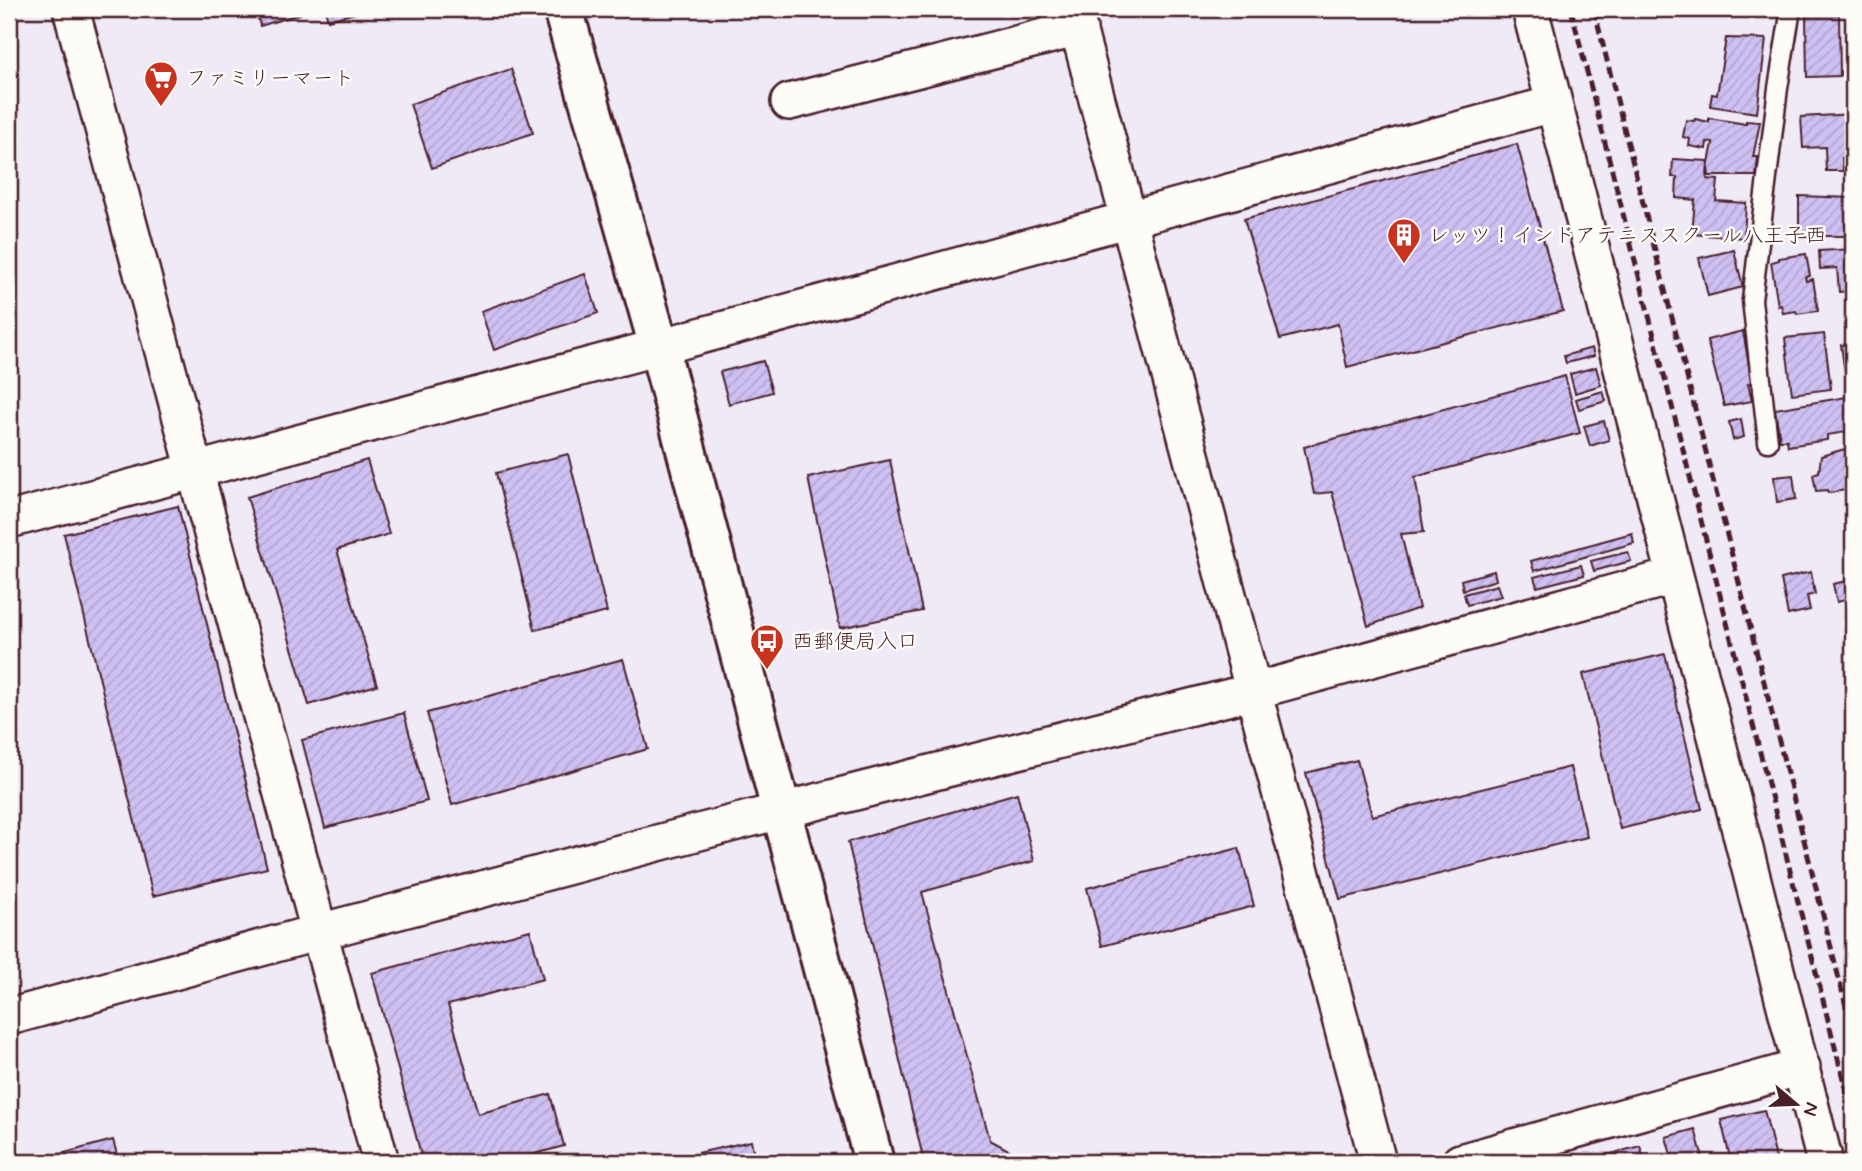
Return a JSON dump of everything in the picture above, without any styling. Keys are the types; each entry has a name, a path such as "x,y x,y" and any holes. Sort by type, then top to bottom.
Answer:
{"street":[{"path":"71,9 381,1162"},
{"path":"563,9 659,347 874,1162"},
{"path":"1530,9 1825,1162"},
{"path":"789,102 1076,19 1378,1162"},
{"path":"9,520 1553,104"},
{"path":"9,1017 780,811 1254,691 1675,576"},
{"path":"1460,1162 1802,1067"}],"lane":[{"path":"1768,442 1752,300 1791,9"}],"building":[{"path":"256,9 299,9 300,14 260,26"},
{"path":"325,9 362,9 363,11 328,20"},
{"path":"747,9 783,9 749,16"},
{"path":"1806,15 1839,15 1840,76 1807,77"},
{"path":"1726,38 1766,39 1757,113 1710,106 1712,94 1717,95"},
{"path":"511,69 533,133 432,168 410,104"},
{"path":"1853,114 1853,157 1842,158 1843,171 1826,171 1825,147 1803,148 1801,117"},
{"path":"1709,118 1746,124 1746,121 1760,122 1753,157 1758,157 1756,176 1709,176 1713,143 1707,142 1706,149 1689,146 1690,139 1683,137 1686,120 1709,122"},
{"name":"レッツ！インドアテニススクール八王子西","path":"1517,144 1563,311 1347,367 1338,324 1280,339 1244,219"},
{"path":"1673,159 1708,161 1707,179 1718,180 1716,201 1746,203 1744,238 1692,234 1695,200 1676,198 1677,177 1672,177"},
{"path":"1799,196 1853,198 1853,236 1799,236"},
{"path":"1853,249 1853,291 1839,292 1837,268 1820,269 1819,251"},
{"path":"1734,250 1743,287 1708,296 1699,258"},
{"path":"1806,254 1810,276 1805,277 1806,281 1813,279 1818,311 1783,313 1781,305 1778,306 1771,262 1779,258"},
{"path":"585,274 598,313 494,350 481,311"},
{"path":"1743,331 1752,383 1748,384 1752,401 1724,406 1707,340"},
{"path":"1824,334 1831,389 1792,394 1785,338"},
{"path":"1853,344 1853,379 1846,380 1841,345"},
{"path":"1592,348 1594,356 1566,363 1564,356"},
{"path":"763,361 772,392 729,404 720,372"},
{"path":"1596,367 1601,385 1575,393 1570,374"},
{"path":"1565,376 1580,433 1415,477 1424,532 1401,534 1419,608 1368,626 1332,492 1314,494 1304,447"},
{"path":"1603,391 1606,401 1579,409 1576,399"},
{"path":"1853,396 1853,431 1827,435 1827,440 1788,446 1787,440 1780,440 1775,409"},
{"path":"1741,419 1744,437 1733,440 1729,422"},
{"path":"1604,421 1609,440 1590,446 1584,426"},
{"path":"1853,449 1853,489 1828,493 1827,490 1816,491 1813,474 1819,472 1821,456"},
{"path":"568,454 607,612 535,630 496,473"},
{"path":"367,460 389,534 337,550 377,685 309,705 247,497"},
{"path":"890,460 922,611 840,628 808,478"},
{"path":"1793,475 1796,499 1777,502 1774,477"},
{"path":"178,506 267,868 153,896 64,534"},
{"path":"1632,533 1634,543 1534,571 1531,561"},
{"path":"1628,552 1631,561 1594,571 1591,561"},
{"path":"1581,565 1584,575 1537,587 1534,577"},
{"path":"1494,571 1496,580 1463,590 1461,580"},
{"path":"1811,572 1815,594 1807,596 1810,610 1788,615 1781,579"},
{"path":"1851,580 1853,598 1837,602 1833,584"},
{"path":"1497,585 1501,596 1467,605 1464,594"},
{"path":"1665,654 1702,809 1620,829 1583,674"},
{"path":"623,659 648,749 452,805 427,713"},
{"path":"404,713 427,801 325,828 302,740"},
{"path":"1357,760 1372,816 1570,767 1587,837 1340,899 1306,773"},
{"path":"1017,793 1034,861 922,892 990,1140 1031,1162 924,1162 848,842"},
{"path":"1239,848 1254,906 1102,946 1087,888"},
{"path":"530,930 543,979 448,1005 478,1114 550,1094 564,1146 505,1162 423,1162 372,973"},
{"path":"1764,1110 1777,1162 1731,1162 1721,1120"},
{"path":"1695,1129 1704,1162 1673,1162 1666,1137"},
{"path":"113,1140 119,1162 31,1162"},
{"path":"751,1141 756,1162 700,1162 698,1153"},
{"path":"1640,1146 1645,1162 1605,1162 1604,1156"}],"railway":[{"path":"1571,9 1853,1118"},
{"path":"1594,9 1853,1034"}],"place":[{"name":"ファミリーマート","path":"161,108"},
{"name":"レッツ！インドアテニススクール八王子西","path":"1404,265"},
{"name":"西郵便局入口","path":"767,671"}]}
